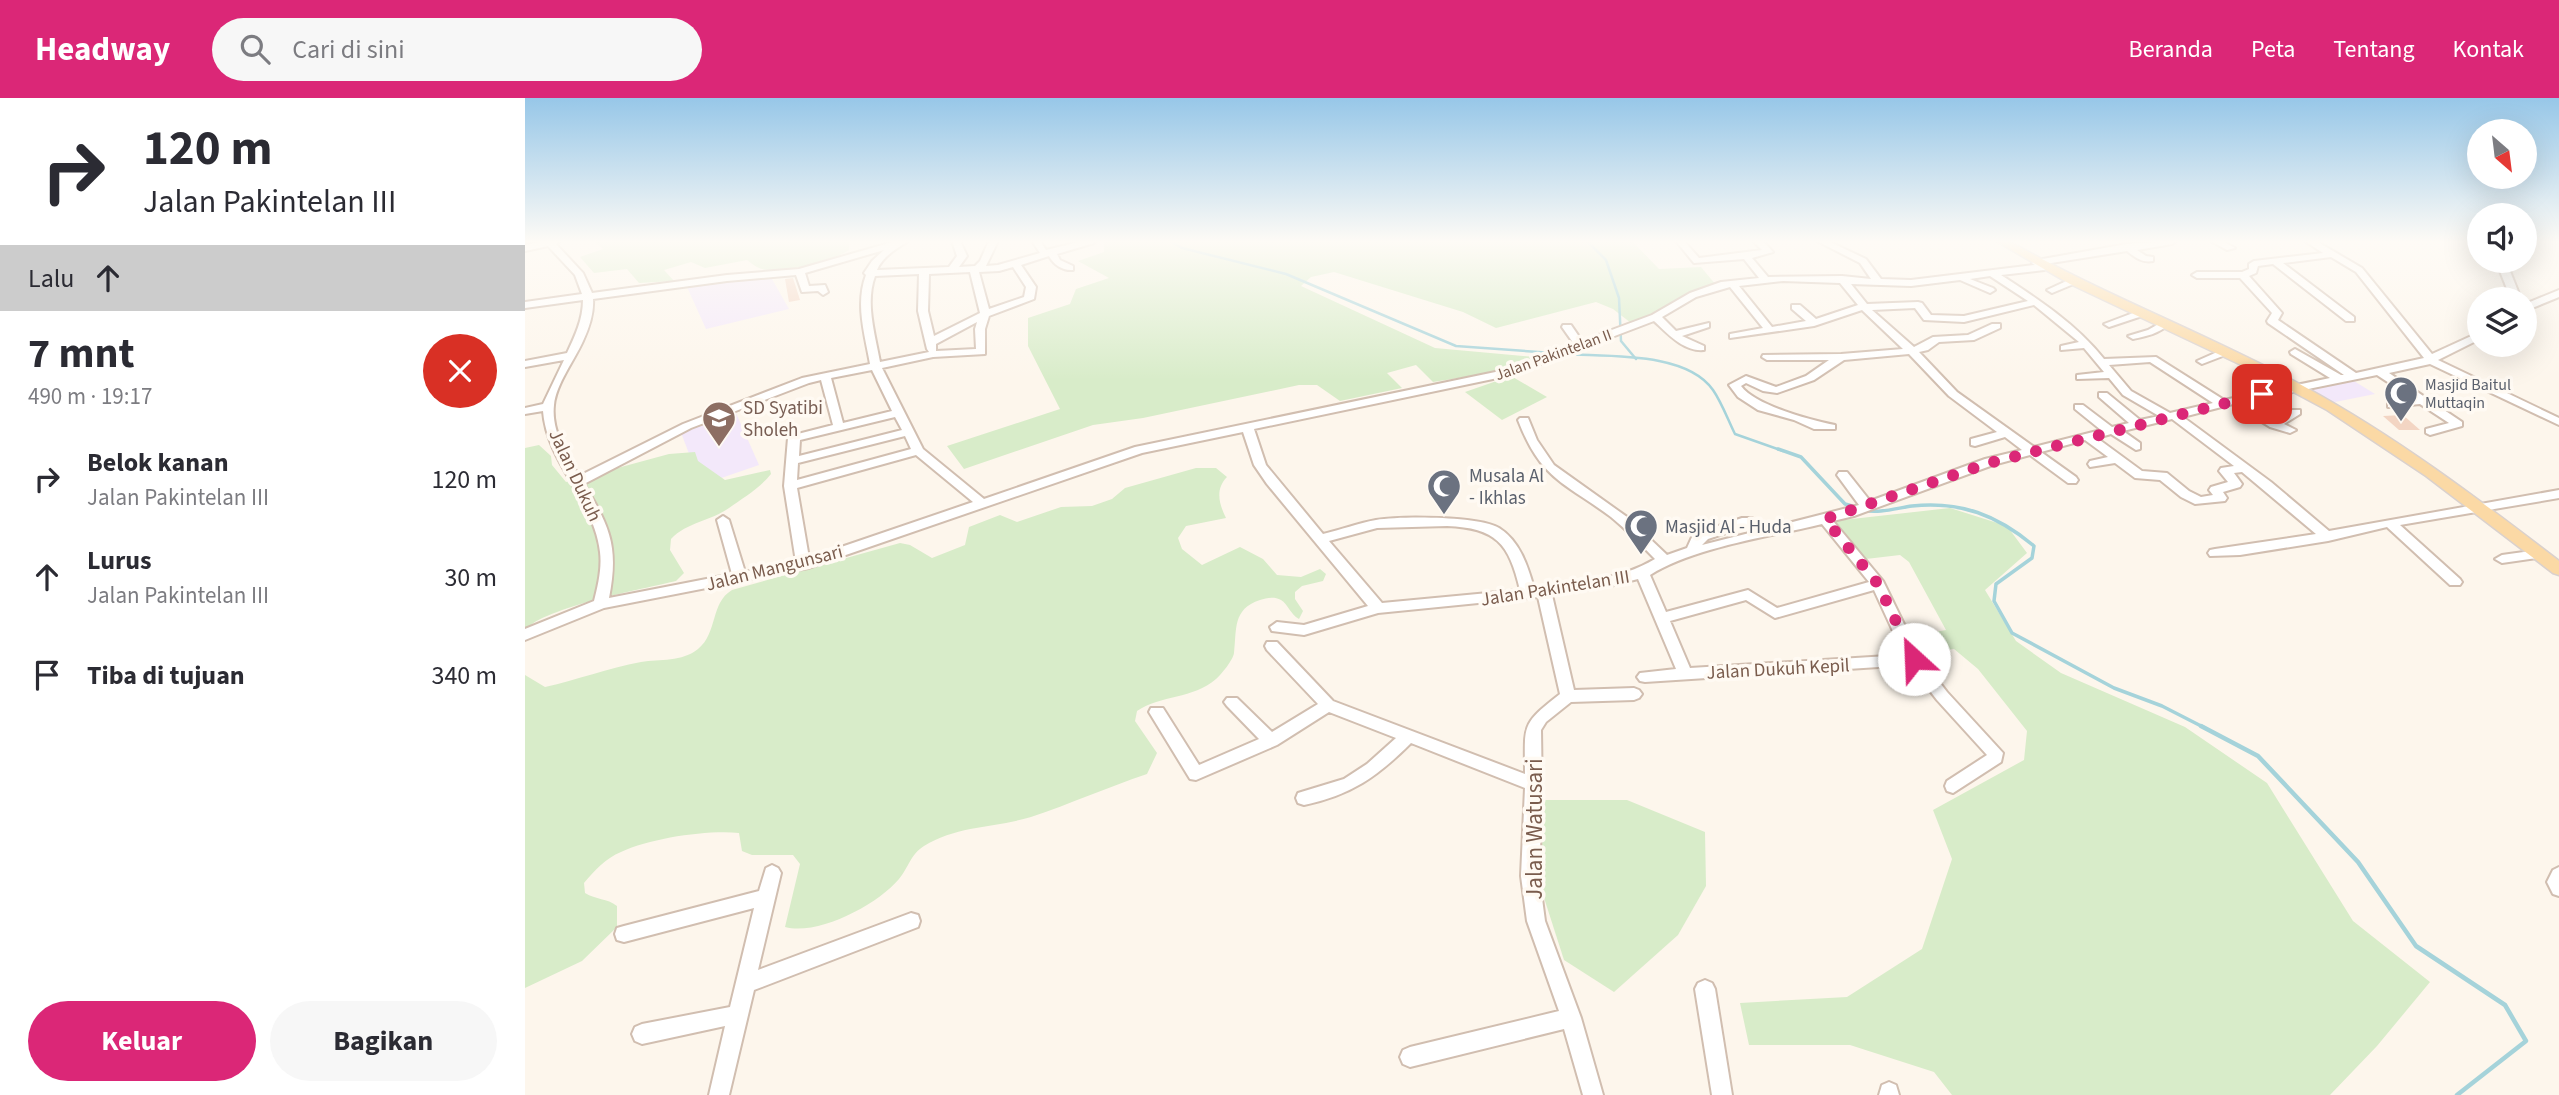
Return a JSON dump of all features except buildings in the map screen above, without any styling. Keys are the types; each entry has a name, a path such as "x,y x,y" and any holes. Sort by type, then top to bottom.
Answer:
{"main road":[{"path":"2087,288 2296,387 2394,444 2559,569"}],"street":[{"path":"586,288 589,297"},
{"path":"525,305 659,288"},
{"path":"822,288 823,292"},
{"path":"868,288 866,315 876,367 907,432 918,450 983,504"},
{"path":"924,288 923,312 932,348"},
{"path":"932,348 981,352 980,330 985,314 979,288"},
{"path":"578,482 687,426 792,384 825,375 876,367 932,348 985,314 1029,299 1031,288"},
{"name":"Jalan Pakintelan II","path":"983,504 1139,450 1509,373 1656,317 1709,288"},
{"path":"1735,288 1769,329"},
{"path":"1848,288 1863,307 1912,351 1953,394 2072,480"},
{"path":"1984,288 1990,290"},
{"path":"2013,288 2036,302 2087,344 2131,396 2171,415 2244,468 2328,537"},
{"path":"2052,290 2058,288"},
{"path":"2254,288 2277,313 2272,321 2352,375"},
{"path":"2309,288 2350,319"},
{"path":"2374,288 2427,361 2443,376"},
{"path":"2537,303 2559,293"},
{"name":"Jalan Dukuh","path":"589,297 588,321 548,406 557,443 602,531 607,552 601,604"},
{"path":"1734,336 1814,323 1863,307 1916,305 1928,318 1954,319 2036,302"},
{"path":"1796,307 1814,323"},
{"path":"2109,324 2141,313"},
{"path":"1656,317 1674,335 1700,348"},
{"path":"2133,336 2151,332 2164,324"},
{"path":"1674,335 1705,326"},
{"path":"1767,357 1841,357 1912,351 1924,348 1937,339 1970,338 1996,326"},
{"path":"1567,327 1566,330 1580,346"},
{"path":"1843,475 1865,507 1931,481 2087,436 2234,400 2427,361 2467,341"},
{"path":"2065,348 2087,344"},
{"path":"2202,361 2224,352"},
{"path":"2295,352 2338,378"},
{"path":"525,364 571,355"},
{"path":"1831,427 1816,426 1809,419 1764,408 1742,394 1735,385 1747,379 1767,389 1777,390 1810,379 1841,357"},
{"path":"2102,362 2152,359 2221,403"},
{"path":"2427,361 2559,422"},
{"path":"2377,370 2458,424 2430,431"},
{"path":"2081,377 2112,374"},
{"path":"825,375 837,423"},
{"path":"2103,395 2138,424"},
{"path":"2234,400 2274,425 2290,430"},
{"path":"2392,405 2421,400"},
{"path":"525,411 548,406"},
{"path":"2079,407 2136,446"},
{"path":"2274,425 2296,412"},
{"path":"803,565 790,486 794,438 899,413"},
{"path":"1524,420 1531,444 1551,471 1614,514 1664,560"},
{"path":"1247,426 1261,464 1271,481 1378,608"},
{"path":"793,461 907,432"},
{"path":"1975,442 2005,433"},
{"path":"2087,436 2139,475 2163,476 2185,495 2204,501 2222,497 2216,489 2236,484 2225,471 2244,468"},
{"path":"790,486 918,450"},
{"path":"2094,464 2116,458"},
{"path":"2215,553 2281,547 2391,523 2483,510 2559,494"},
{"name":"Jalan Mangunsari","path":"601,604 803,565 983,504"},
{"name":"Jalan Pakintelan III","path":"1277,627 1304,631 1378,608 1544,592 1642,573 1664,560 1693,551 1865,507"},
{"path":"1825,519 1878,584 1914,659 1942,696 1995,753 1995,758 1953,786"},
{"path":"723,520 740,578"},
{"path":"1693,551 1697,540 1703,536 1747,521"},
{"path":"1320,539 1377,524 1474,522 1498,533 1512,547 1523,567 1528,594"},
{"path":"2391,523 2455,582"},
{"path":"2502,559 2539,554"},
{"name":"Jalan Dukuh Kepil","path":"1642,573 1685,673"},
{"path":"1661,618 1748,595 1775,613 1878,584"},
{"path":"1544,592 1568,696 1633,694"},
{"path":"525,635 601,604"},
{"path":"1272,646 1328,705 1534,784"},
{"name":"Jalan Dukuh Kepil","path":"1645,677 1745,668 1838,667 1914,659"},
{"name":"Jalan Watusari","path":"1568,696 1540,718 1533,730 1534,784 1529,876 1536,921 1571,1018 1593,1095"},
{"path":"1232,702 1271,741"},
{"path":"1157,712 1195,774 1271,741 1328,705"},
{"path":"1304,798 1325,794 1360,781 1408,736"},
{"path":"719,1095 748,984 772,873"},
{"path":"2559,875 2556,882 2559,888"},
{"path":"624,934 767,897"},
{"path":"748,984 911,921"},
{"path":"1705,989 1722,1095"},
{"path":"642,1034 740,1014"},
{"path":"1410,1057 1571,1018"}],"shaded area":[{"path":"687,288 777,288 789,309 706,329"},
{"path":"2349,378 2375,394 2330,403 2305,387"},
{"name":"SD Syatibi Sholeh","path":"736,413 759,465 701,485 680,430"}],"green space":[{"path":"1304,288 1435,348 1535,357 1516,369 1433,382 1416,365 1387,373 1402,388 1340,401 1317,385 1299,385 1143,418 1093,425 964,469 947,446 1060,409 1028,346 1028,318 1070,304 1076,289"},
{"path":"1384,288 1710,288 1631,323 1613,309 1596,302 1496,328 1463,312"},
{"path":"1511,376 1547,397 1502,420 1465,392"},
{"path":"539,445 551,456 552,465 566,482 669,454 695,452 698,461 725,480 770,470 771,474 729,508 684,529 671,539 670,550 684,573 676,581 573,606 536,622 525,630 525,448"},
{"path":"1196,468 1216,468 1227,477 1221,486 1219,497 1226,518 1186,526 1178,538 1182,549 1202,565 1240,547 1263,559 1277,575 1301,577 1320,569 1326,574 1323,581 1302,586 1295,592 1295,599 1303,611 1299,619 1278,599 1267,598 1251,604 1240,615 1233,656 1218,677 1197,690 1156,702 1137,711 1135,721 1157,753 1147,774 1031,817 963,830 937,839 919,850 899,879 877,899 846,916 814,927 785,927 800,864 793,855 752,855 742,851 739,833 679,836 634,847 605,861 584,883 585,893 617,906 617,927 582,961 525,988 525,675 545,687 641,662 685,656 698,649 709,635 720,602 732,590 900,543 910,545 932,558 965,545 969,527 1000,515 1017,522 1061,507 1092,506 1112,499 1125,488"},
{"path":"1950,508 2007,526 2027,553 1985,590 2016,641 2061,673 2185,727 2267,783 2353,921 2430,982 2377,1046 2330,1095 1952,1095 1934,1072 1850,1045 1749,1045 1740,1003 1847,997 1922,949 1952,859 1933,810 2024,760 2027,731 1978,669 1954,649 1924,653 1913,636 1946,630 1909,562 1900,555 1866,559 1834,521"},
{"path":"1542,800 1627,800 1705,832 1706,886 1678,935 1614,992 1564,960 1537,876"}],"waterway":[{"path":"1318,288 1456,346 1553,353"},
{"path":"1615,288 1619,298 1621,341 1634,357"},
{"path":"1564,354 1634,357"},
{"path":"1634,357 1665,362 1701,377 1713,390 1735,434 1783,451"},
{"path":"1778,449 1801,457 1845,504 1856,507"},
{"path":"1863,510 1947,506 1978,512 2006,526 2034,546 2032,558 1996,584 1994,601 2012,633 2114,688 2162,706 2205,728"},
{"path":"2201,726 2258,756 2358,862 2416,946 2505,1005 2526,1041 2457,1095"}],"place":[{"name":"Masjid Baitul Muttaqin","path":"2401,423"},
{"name":"SD Syatibi Sholeh","path":"719,448"},
{"name":"Musala Al - Ikhlas","path":"1444,516"},
{"name":"Masjid Al - Huda","path":"1641,556"}],"route":[{"path":"1914,659 1878,584 1825,519 1864,508 1931,481 1989,463 2262,394"}]}
